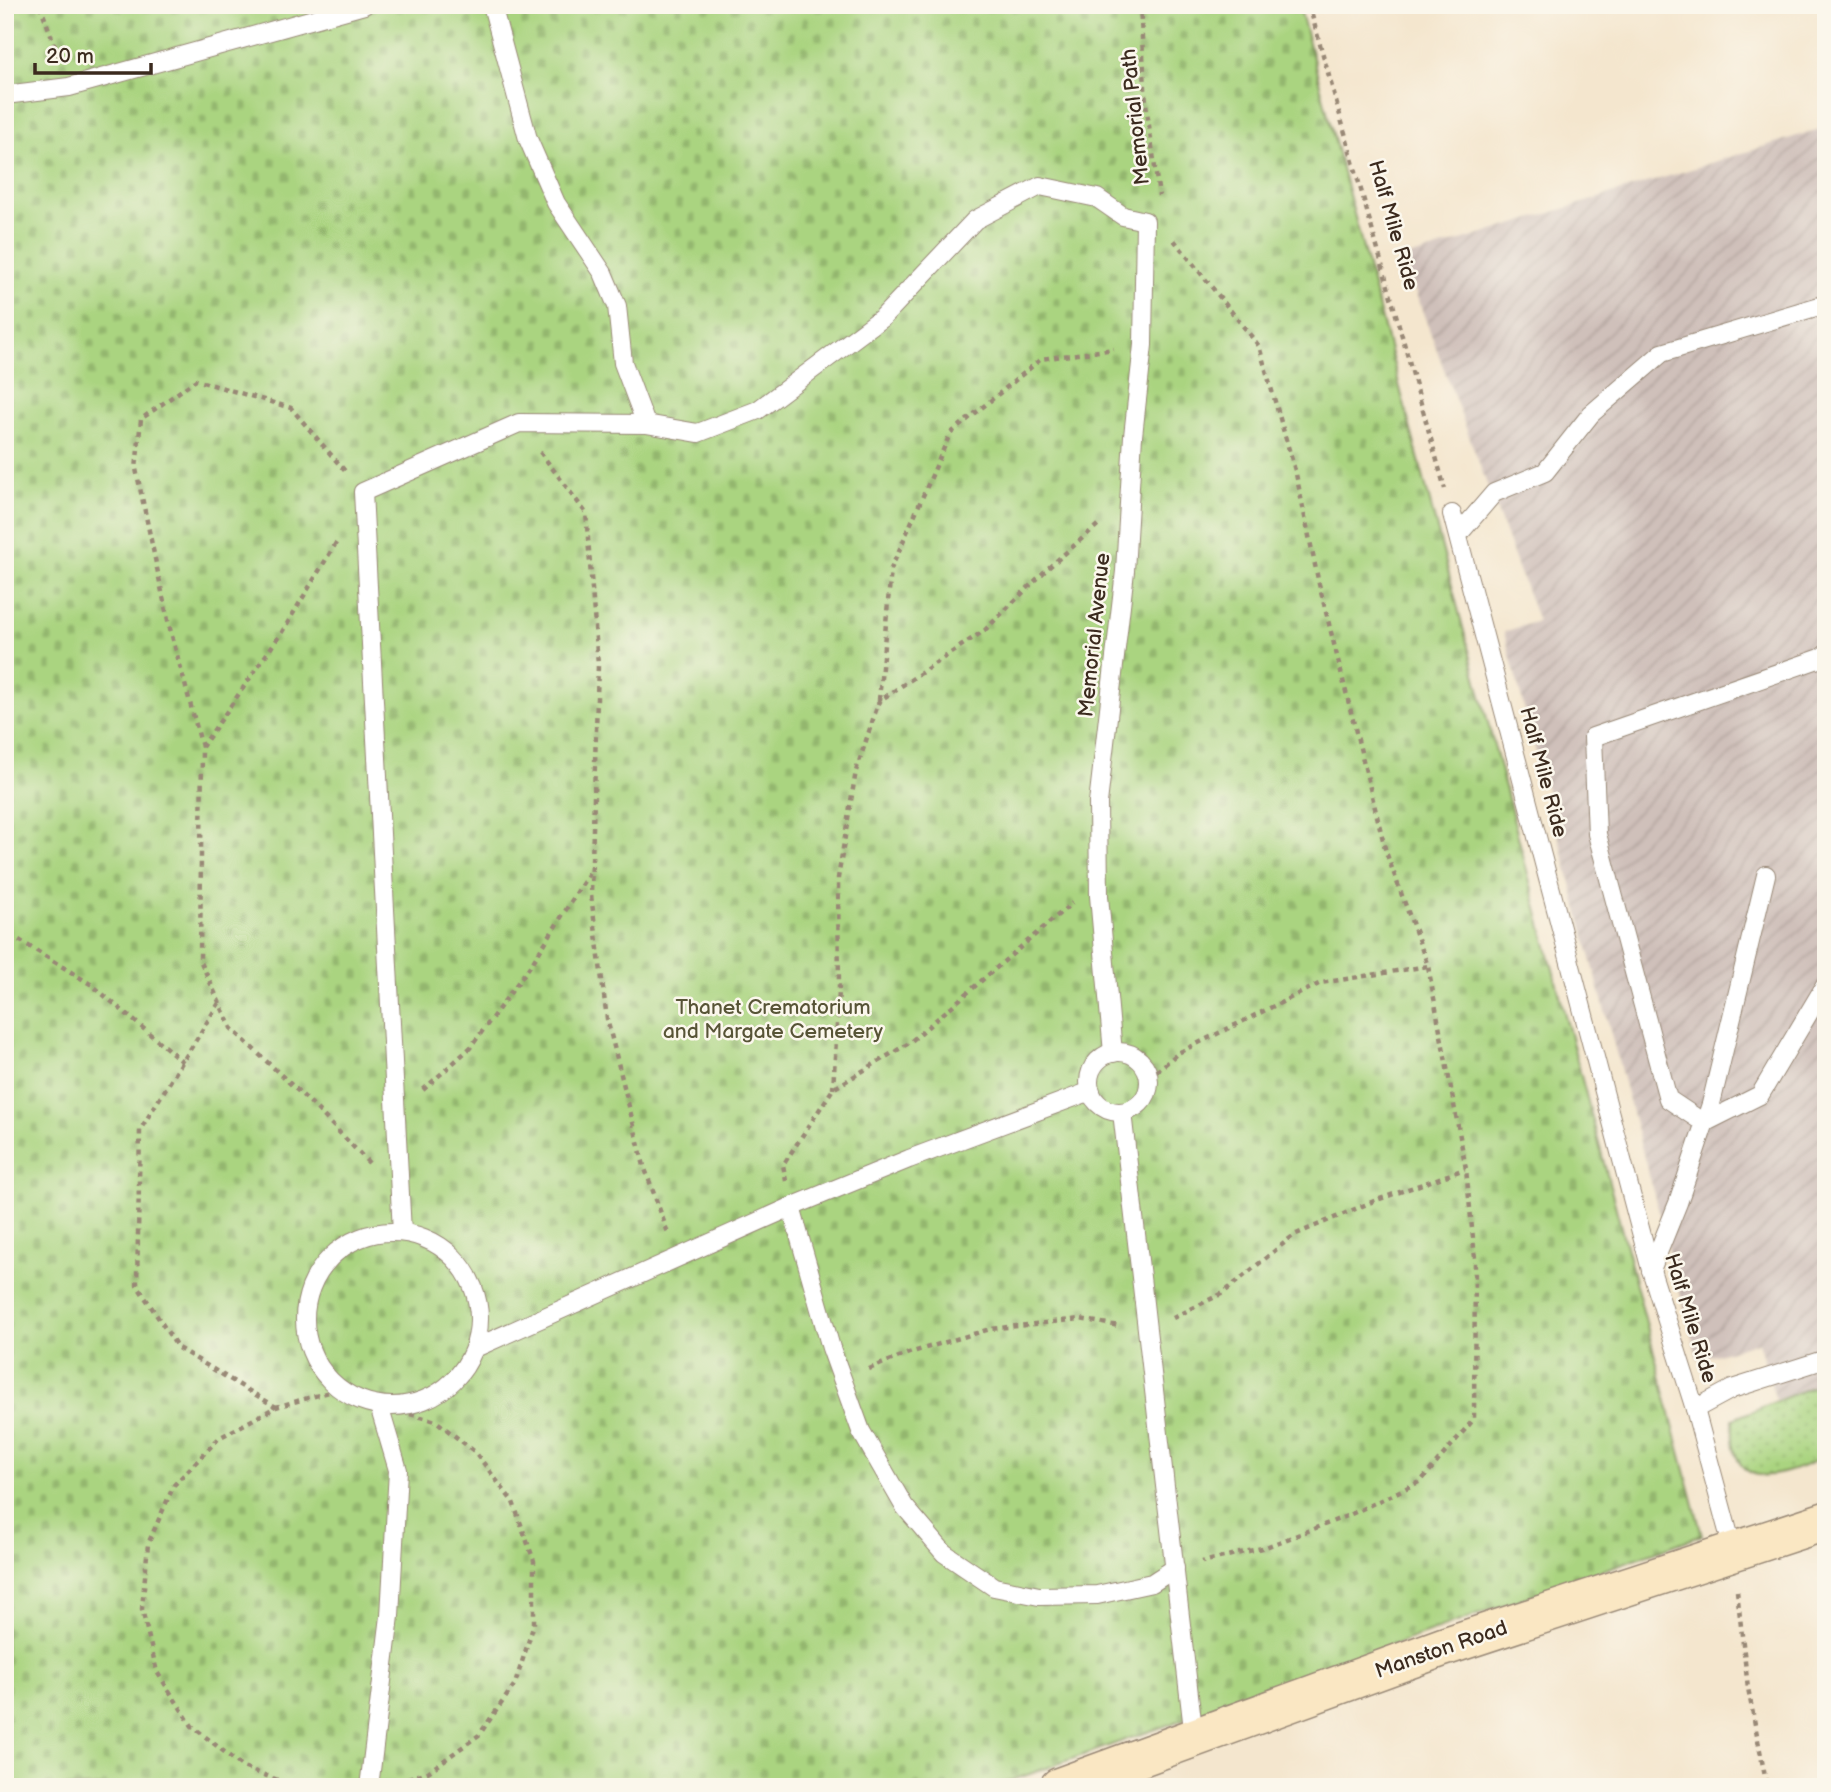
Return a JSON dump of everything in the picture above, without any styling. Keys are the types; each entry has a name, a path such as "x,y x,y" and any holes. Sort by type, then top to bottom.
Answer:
{"street":[{"name":"Manston Road","path":"1059,1787 1443,1647 1826,1521"}],"lane":[{"path":"5,95 69,87 364,5"},
{"path":"492,5 528,139 556,203 603,274 617,306 624,363 646,424"},
{"path":"402,1232 363,492 519,423 646,424 698,433 758,410 883,317 975,220 1040,186 1097,198 1123,216 1145,221"},
{"name":"Memorial Avenue","path":"1113,1053 1099,878 1098,803 1122,597 1143,345 1145,221"},
{"path":"1458,535 1494,493 1545,472 1591,414 1662,353 1826,304"},
{"name":"Half Mile Ride","path":"1452,514 1651,1270 1695,1409 1733,1550"},
{"path":"1704,1123 1668,1099 1597,834 1593,737 1824,657"},
{"path":"1651,1270 1678,1203 1711,1104 1766,875"},
{"path":"1704,1123 1760,1096 1823,990"},
{"path":"1113,1053 1132,1055 1146,1068 1149,1078 1146,1097 1139,1104 1122,1112 1103,1107 1091,1091 1090,1082 1096,1063 1113,1053"},
{"path":"475,1348 791,1207 909,1159 1091,1091"},
{"path":"1122,1112 1194,1738"},
{"path":"791,1207 831,1348 861,1431 904,1506 944,1553 994,1587 1039,1596 1097,1595 1152,1583 1175,1568"},
{"path":"402,1232 427,1239 449,1253 467,1272 477,1296 480,1323 475,1348 460,1375 438,1395 410,1406 379,1406 359,1400 340,1390 320,1369 308,1343 305,1314 311,1286 326,1262 347,1244 374,1233 402,1232"},
{"path":"1695,1409 1732,1389 1826,1359"},
{"path":"369,1787 390,1616 398,1470 379,1406"}],"path":[{"path":"40,5 69,87"},
{"name":"Memorial Path","path":"1140,5 1146,104 1160,201 1145,221"},
{"name":"Half Mile Ride","path":"1309,5 1452,514"},
{"path":"1145,221 1175,241 1259,346 1296,474 1319,584 1386,852 1428,966 1466,1169 1475,1258 1474,1419 1421,1480 1347,1516 1266,1547 1175,1568"},
{"path":"833,1089 839,991 838,878 856,772 879,701 891,569 950,433 1041,359 1143,345"},
{"path":"202,747 282,632 343,531 363,492 290,408 196,380 141,419 136,469 169,625 202,747 200,960 231,1028 312,1104 400,1195"},
{"path":"519,423 586,513 598,665 591,895 607,1019 644,1166 677,1258"},
{"path":"879,701 985,630 1047,569 1129,497"},
{"path":"396,1113 470,1048 533,962 592,868"},
{"path":"791,1207 783,1165 833,1089 909,1043 1039,934 1099,878"},
{"path":"19,940 92,985 183,1062"},
{"path":"1149,1078 1178,1053 1321,984 1428,966"},
{"path":"219,1002 141,1130 136,1285 178,1348 276,1407"},
{"path":"843,1380 909,1353 990,1329 1080,1320 1147,1331 1223,1293 1294,1236 1374,1201 1466,1169"},
{"path":"296,1787 243,1767 192,1727 157,1672 142,1609 148,1544 174,1485 219,1438 276,1407 340,1390"},
{"path":"379,1406 436,1421 475,1452 513,1502 534,1561 534,1624 515,1684 479,1735 428,1772 392,1783"},
{"path":"1733,1550 1748,1688 1767,1787"}],"shaded area":[{"path":"1826,127 1826,1381 1776,1400 1758,1342 1698,1360 1504,632 1538,621 1403,259"}],"green space":[{"name":"Thanet Crematorium and Margate Cemetery","path":"5,5 1299,5 1702,1535 993,1787 5,1787"},
{"path":"1826,1381 1826,1457 1772,1475 1759,1475 1748,1471 1739,1462 1734,1447 1733,1419"}]}
